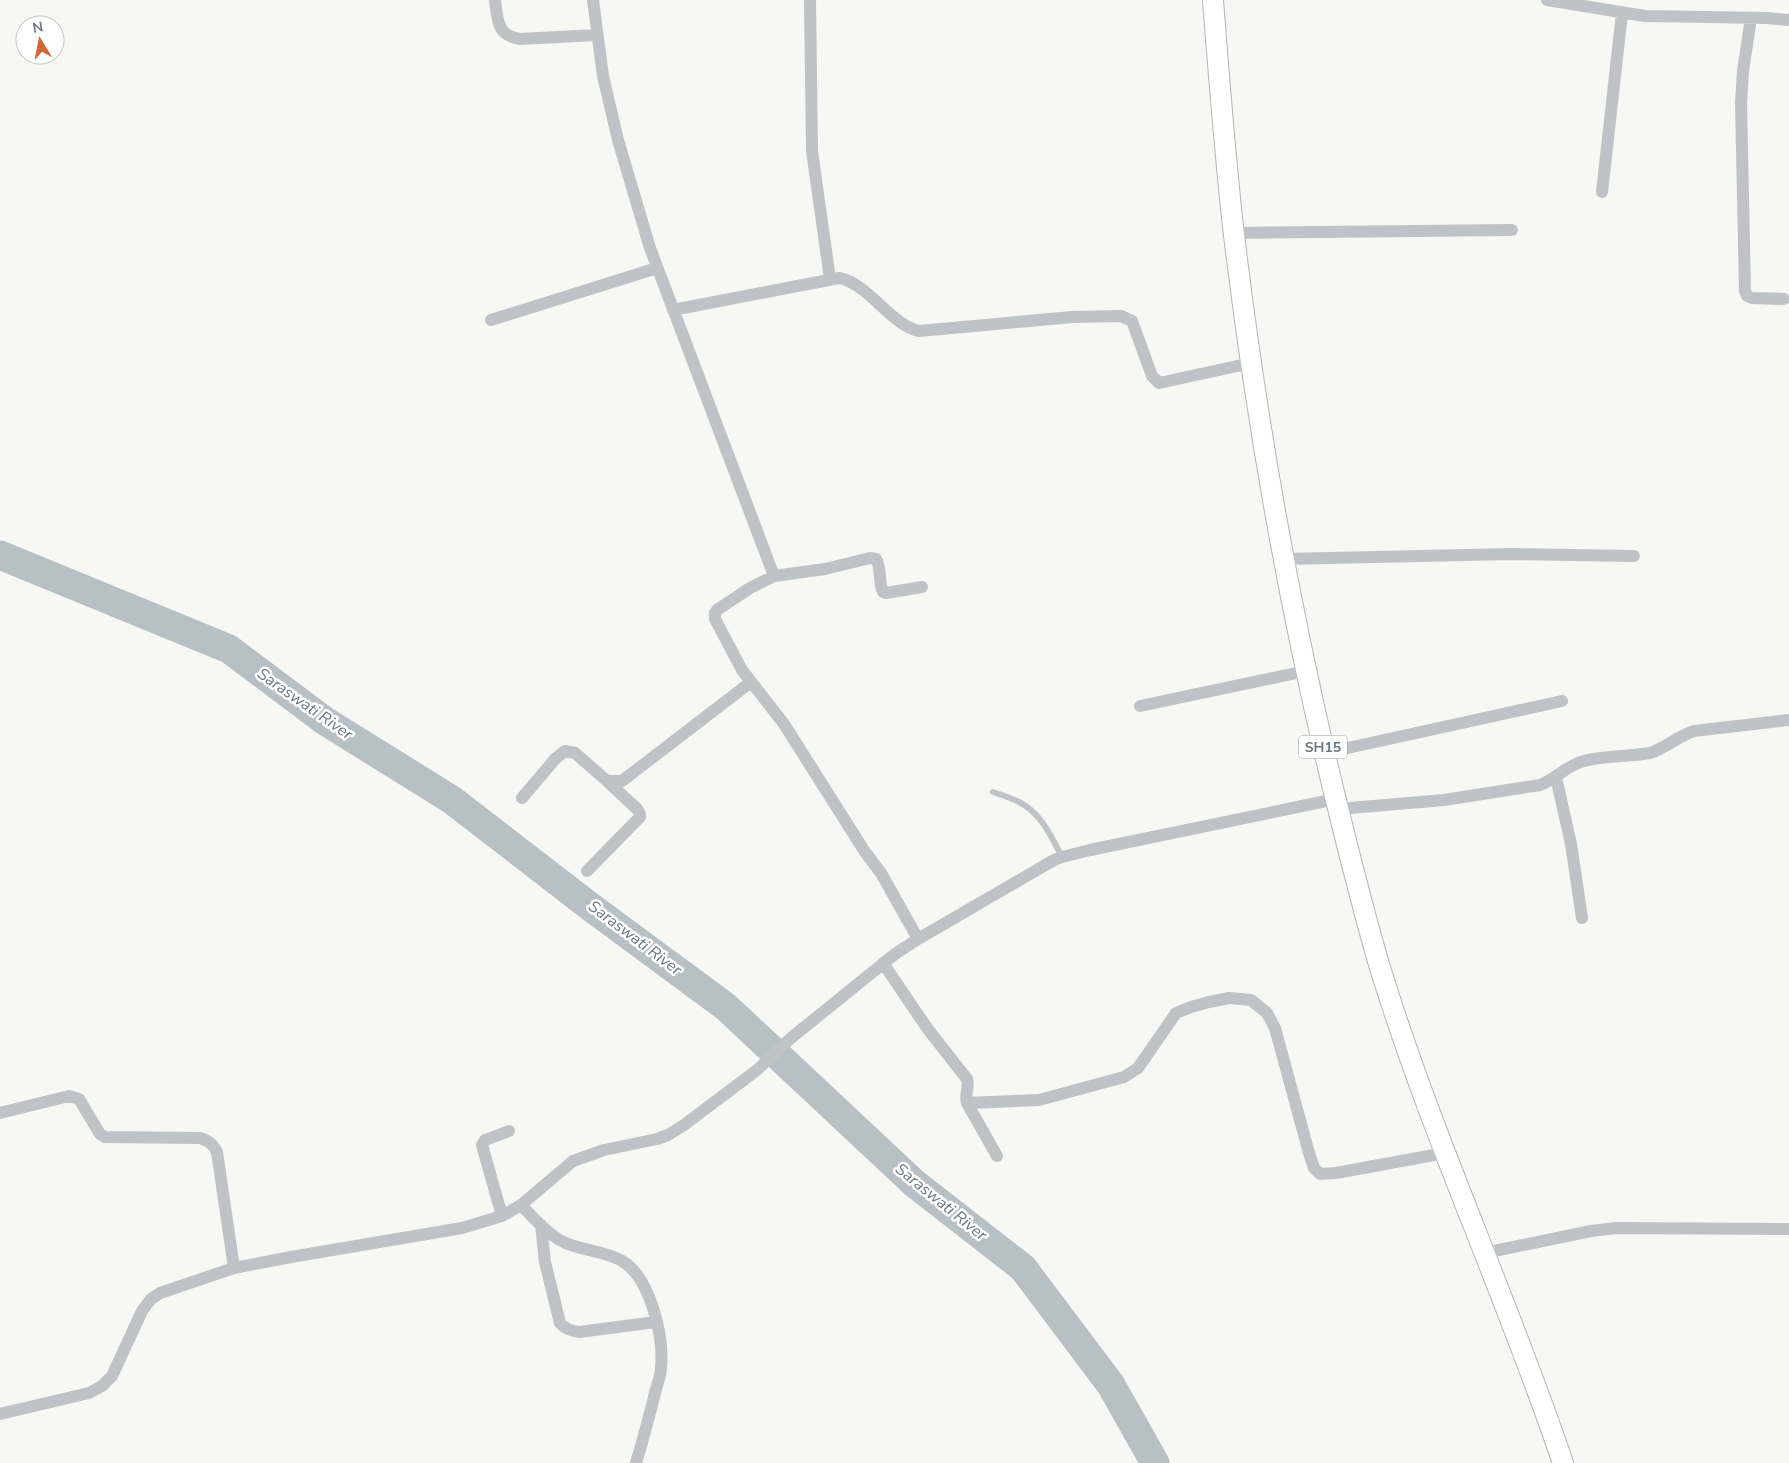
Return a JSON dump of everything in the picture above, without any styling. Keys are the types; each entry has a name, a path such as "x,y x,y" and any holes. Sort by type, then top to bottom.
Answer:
{"main road":[{"name":"SH15","path":"1213,0 1234,233 1251,364 1284,559 1306,671 1337,804 1360,900 1404,1041 1445,1153 1519,1341 1563,1463"}],"street":[{"path":"496,0 500,28 510,38 596,35"},
{"path":"593,0 596,35 603,76 618,140 658,268 774,576"},
{"path":"810,0 812,151 830,279"},
{"path":"1547,0 1585,3 1622,13 1665,18 1789,20"},
{"path":"1602,192 1622,13"},
{"path":"1751,18 1743,71 1741,102 1745,290 1747,296 1752,298 1784,299"},
{"path":"1234,233 1512,230"},
{"path":"491,320 658,268"},
{"path":"673,310 839,278 851,282 907,327 919,331 1072,316 1121,316 1128,318 1132,321 1152,376 1159,383 1251,364"},
{"path":"1284,559 1511,554 1634,556"},
{"path":"918,939 881,873 784,724 751,682 736,659 715,619 715,614 717,610 750,588 774,576 825,569 870,558 876,558 878,562 880,587 883,592 922,587"},
{"path":"1140,706 1306,671"},
{"path":"607,781 622,781 634,774 751,682"},
{"path":"1325,753 1562,701"},
{"path":"0,1414 89,1393 102,1386 112,1376 142,1311 151,1299 160,1292 234,1268 290,1256 462,1228 502,1216 521,1205 573,1161 604,1150 668,1135 684,1126 757,1070 791,1038 883,963 918,939 1062,857 1337,804 1444,800 1540,785 1573,765 1584,761 1639,755 1660,750 1694,731 1789,720"},
{"path":"522,798 555,759 565,751 575,754 639,811 640,817 587,872"},
{"path":"1556,777 1571,844 1582,918"},
{"path":"883,963 927,1028 967,1079 968,1083 965,1094 967,1103 997,1156"},
{"path":"967,1103 1039,1100 1124,1078 1138,1068 1176,1013 1191,1007 1229,998 1243,999 1251,1000 1259,1005 1267,1013 1275,1028 1314,1168 1320,1174 1336,1173 1445,1153"},
{"path":"0,1113 69,1096 80,1099 100,1134 105,1137 200,1138 208,1141 217,1152 234,1268"},
{"path":"502,1216 482,1144 485,1140 509,1131"},
{"path":"521,1205 541,1225 569,1245 614,1257 631,1266 646,1289 661,1345 661,1369 636,1463"},
{"path":"541,1225 549,1282 560,1323 564,1328 579,1332 656,1322"},
{"path":"1484,1253 1591,1231 1616,1228 1789,1229"}],"lane":[{"path":"993,792 1019,802 1034,813 1043,823 1062,857"}],"waterway":[{"name":"Saraswati River","path":"0,555 229,649 325,721 452,800 588,905 726,1007 914,1183 1023,1268 1111,1385 1155,1463"}]}
